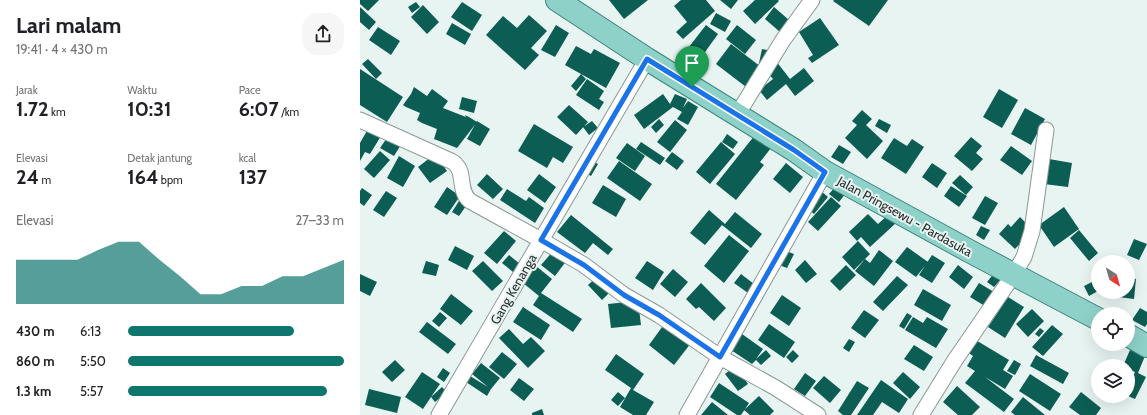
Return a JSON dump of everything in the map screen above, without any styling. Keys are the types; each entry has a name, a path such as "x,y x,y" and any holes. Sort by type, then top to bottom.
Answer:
{"main road":[{"name":"Jalan Pringsewu - Pardasuka","path":"557,0 647,59 794,150 825,172 964,249 1091,315"},
{"path":"1135,339 1147,346"}],"street":[{"path":"737,115 782,40 812,0"},
{"name":"Gang Kenanga","path":"438,415 647,59"},
{"path":"360,120 451,161 458,166 464,193 466,198 470,201 584,265 624,295 659,315 720,357 776,388 818,415"},
{"path":"921,415 955,360 1024,258 1032,231 1046,130"},
{"path":"687,415 825,172"}],"building":[{"path":"360,0 379,0 368,11 360,4"},
{"path":"609,0 648,0 624,19"},
{"path":"681,0 706,0 715,11 683,39 676,32 687,22 674,6"},
{"path":"720,0 738,0 731,9"},
{"path":"755,0 779,1 755,24 743,11"},
{"path":"888,0 869,26 833,1"},
{"path":"416,2 420,7 412,13 408,7"},
{"path":"462,2 482,15 472,31 451,17"},
{"path":"423,5 439,22 427,34 411,17"},
{"path":"360,7 376,22 369,30 360,22"},
{"path":"774,7 789,20 780,32 765,19"},
{"path":"716,13 731,21 725,32 710,24"},
{"path":"529,15 547,31 531,48 539,55 525,70 486,35 503,16 517,28"},
{"path":"820,18 839,45 812,63 808,58 813,55 799,32"},
{"path":"452,23 471,34 465,45 446,34"},
{"path":"556,25 569,33 555,57 541,50"},
{"path":"706,25 718,34 695,66 682,56"},
{"path":"737,25 756,40 745,54 726,39"},
{"path":"378,27 400,41 391,55 369,40"},
{"path":"731,44 765,70 750,90 716,64"},
{"path":"576,46 591,54 594,49 620,63 606,88 565,65"},
{"path":"762,49 772,51 768,65 759,63"},
{"path":"368,59 382,73 376,79 362,64"},
{"path":"776,61 790,79 804,68 814,81 795,96 786,84 767,100 759,90 773,79 765,70"},
{"path":"360,69 403,97 387,122 360,105"},
{"path":"581,74 586,79 576,91 571,86"},
{"path":"587,79 604,91 599,99 604,102 599,110 576,95"},
{"path":"414,87 427,96 432,89 448,101 443,108 466,117 465,115 477,122 457,148 434,139 437,129 417,120 420,113 403,105"},
{"path":"999,89 1018,100 1002,128 983,117"},
{"path":"663,94 670,104 675,94 687,99 683,108 688,101 698,107 688,125 677,119 682,112 673,107 644,129 634,115"},
{"path":"462,97 477,101 474,113 459,109"},
{"path":"569,105 588,122 576,135 557,117"},
{"path":"1025,108 1045,119 1031,145 1011,134"},
{"path":"862,110 872,119 866,125 883,141 867,159 845,138 857,125 852,121"},
{"path":"659,119 664,125 656,133 651,127"},
{"path":"879,119 891,125 887,133 875,126"},
{"path":"675,120 687,130 670,152 657,142"},
{"path":"477,121 490,129 480,146 467,139"},
{"path":"592,121 598,128 589,135 583,127"},
{"path":"534,124 573,147 563,163 553,157 547,168 518,151"},
{"path":"368,129 381,136 370,154 365,152 360,161 360,143"},
{"path":"727,134 738,142 733,149 722,142"},
{"path":"389,135 402,143 394,156 380,148"},
{"path":"755,135 771,148 760,162 764,165 736,200 716,184"},
{"path":"971,137 982,146 976,153 983,159 972,171 954,156"},
{"path":"894,138 907,146 912,139 924,147 906,174 881,158"},
{"path":"641,142 665,158 660,165 636,149"},
{"path":"721,142 735,154 710,184 696,172"},
{"path":"627,143 645,156 635,171 616,158"},
{"path":"839,145 851,152 843,164 831,157"},
{"path":"1011,146 1032,161 1022,175 1000,160"},
{"path":"380,151 390,160 374,178 364,169"},
{"path":"672,152 684,161 677,170 665,161"},
{"path":"435,154 447,171 430,183 418,167"},
{"path":"399,156 415,166 403,187 387,178"},
{"path":"1049,159 1072,163 1068,187 1044,184"},
{"path":"591,160 598,164 591,176 584,172"},
{"path":"619,161 652,184 640,201 607,178"},
{"path":"786,163 803,177 790,193 773,179"},
{"path":"932,163 947,173 937,188 922,177"},
{"path":"487,174 503,189 493,199 477,185"},
{"path":"539,174 556,187 545,203 527,190"},
{"path":"960,175 973,187 966,195 952,183"},
{"path":"603,185 626,199 616,217 592,203"},
{"path":"836,186 846,193 839,202 829,194"},
{"path":"951,186 967,196 959,207 944,196"},
{"path":"447,187 460,196 447,215 434,207"},
{"path":"362,188 372,195 364,206 360,203 360,191"},
{"path":"507,189 526,201 529,197 544,208 535,223 500,200"},
{"path":"386,191 397,198 384,217 373,210"},
{"path":"821,191 828,197 814,214 807,208"},
{"path":"985,196 998,203 985,225 972,218"},
{"path":"831,197 841,206 818,231 808,222"},
{"path":"459,201 466,206 459,216 452,212"},
{"path":"1064,207 1079,229 1054,247 1039,225"},
{"path":"709,210 725,224 735,212 762,234 751,248 722,225 705,245 690,233"},
{"path":"868,214 878,224 889,214 897,222 870,247 861,237 857,241 849,232"},
{"path":"571,215 613,249 608,255 593,243 585,253 557,232"},
{"path":"1020,217 1033,230 1015,249 999,234 1008,224 1011,227"},
{"path":"981,226 990,230 984,240 976,235"},
{"path":"1079,230 1098,253 1096,255 1091,255 1091,259 1089,261 1070,238"},
{"path":"504,231 516,241 497,264 484,253"},
{"path":"729,235 749,251 724,283 704,266"},
{"path":"1134,239 1147,244 1139,260 1135,258 1135,255 1127,255"},
{"path":"858,241 870,254 854,270 842,257"},
{"path":"455,246 474,256 467,270 448,260"},
{"path":"907,247 928,262 916,277 895,262"},
{"path":"554,250 567,260 555,276 541,265"},
{"path":"879,250 893,261 874,286 855,271 865,259 870,263"},
{"path":"786,251 794,254 787,268 779,265"},
{"path":"509,255 520,264 513,272 502,263"},
{"path":"932,255 945,263 932,283 919,275"},
{"path":"805,260 817,274 806,283 795,270"},
{"path":"426,261 439,265 436,276 422,273"},
{"path":"483,261 503,281 492,291 472,271"},
{"path":"647,261 664,272 653,290 635,278"},
{"path":"846,265 856,275 840,291 830,281"},
{"path":"958,265 973,277 964,289 949,277"},
{"path":"536,266 552,279 541,293 582,319 573,332 533,305 539,296 523,283"},
{"path":"673,269 688,282 675,297 660,284"},
{"path":"995,272 1002,278 994,287 987,282"},
{"path":"360,274 377,282 370,296 360,291"},
{"path":"741,274 754,284 748,293 734,283"},
{"path":"599,275 612,290 602,300 588,285"},
{"path":"897,276 908,285 883,311 873,302"},
{"path":"1091,282 1091,295 1089,296 1084,286"},
{"path":"701,283 726,308 714,321 699,307 696,309 686,299"},
{"path":"979,283 994,292 985,306 970,297"},
{"path":"923,289 951,305 942,321 914,305"},
{"path":"451,294 473,311 461,325 440,309"},
{"path":"782,295 801,308 789,326 770,313"},
{"path":"1008,297 1024,307 1005,338 988,327"},
{"path":"638,301 641,325 611,328 608,304"},
{"path":"523,307 550,325 541,340 513,322"},
{"path":"1140,308 1147,312 1147,324 1145,327 1135,322 1135,316"},
{"path":"1032,309 1044,321 1028,337 1016,324"},
{"path":"864,310 879,320 865,338 851,328"},
{"path":"440,312 447,318 439,327 432,321"},
{"path":"907,313 912,316 904,329 899,326"},
{"path":"913,317 923,323 927,317 948,329 936,348 905,330"},
{"path":"427,322 456,344 448,354 419,332"},
{"path":"665,323 691,343 674,365 649,345"},
{"path":"769,324 795,342 784,358 758,340"},
{"path":"1052,325 1063,334 1043,356 1032,347"},
{"path":"1040,328 1044,331 1039,337 1035,334"},
{"path":"509,329 523,344 531,337 545,351 528,368 499,338"},
{"path":"742,334 763,349 756,359 766,350 771,356 761,365 756,360 752,364 731,350"},
{"path":"849,339 855,342 849,352 843,348"},
{"path":"974,339 1009,360 1003,370 1013,376 1005,389 985,377 1014,399 1004,412 965,383 975,371 967,366 973,356 966,351"},
{"path":"914,345 933,357 924,371 904,359"},
{"path":"793,350 799,356 792,363 786,357"},
{"path":"1130,351 1145,356 1138,373 1146,377 1135,399 1135,359 1126,359"},
{"path":"502,352 517,364 504,379 489,367"},
{"path":"616,354 644,374 633,390 654,402 646,415 633,415 620,407 631,388 605,370"},
{"path":"1036,355 1069,373 1063,384 1030,366"},
{"path":"395,360 405,370 392,382 382,372"},
{"path":"1014,360 1021,364 1015,375 1007,371"},
{"path":"481,363 500,378 487,396 466,382 470,376 488,387 472,374"},
{"path":"735,366 748,384 738,391 725,374"},
{"path":"443,368 450,373 444,382 437,377"},
{"path":"422,372 440,384 423,409 405,397"},
{"path":"903,372 920,387 910,399 893,383"},
{"path":"805,373 816,381 805,396 794,389"},
{"path":"1030,374 1061,394 1050,411 1019,391"},
{"path":"824,376 841,390 830,403 813,388"},
{"path":"519,378 534,389 524,401 510,390"},
{"path":"881,380 908,399 899,413 882,402 873,415 857,415"},
{"path":"857,381 869,388 851,415 843,415 838,411"},
{"path":"719,383 749,403 741,415 737,415 710,397"},
{"path":"957,386 980,407 972,415 958,415 943,402"},
{"path":"442,387 447,392 435,402 431,397"},
{"path":"369,389 401,397 397,413 365,405"},
{"path":"618,392 625,398 618,406 611,400"},
{"path":"1081,392 1091,400 1091,403 1095,403 1101,408 1096,415 1080,415 1069,407"},
{"path":"759,396 774,411 770,415 750,415 744,410"},
{"path":"1023,397 1045,415 1015,415 1011,412"},
{"path":"712,402 728,415 701,415"},
{"path":"542,409 544,415 532,415 532,413"}],"route":[{"path":"647,59 692,87 794,150 825,172 720,357 659,315 624,295 584,265 541,240 647,59"}]}
